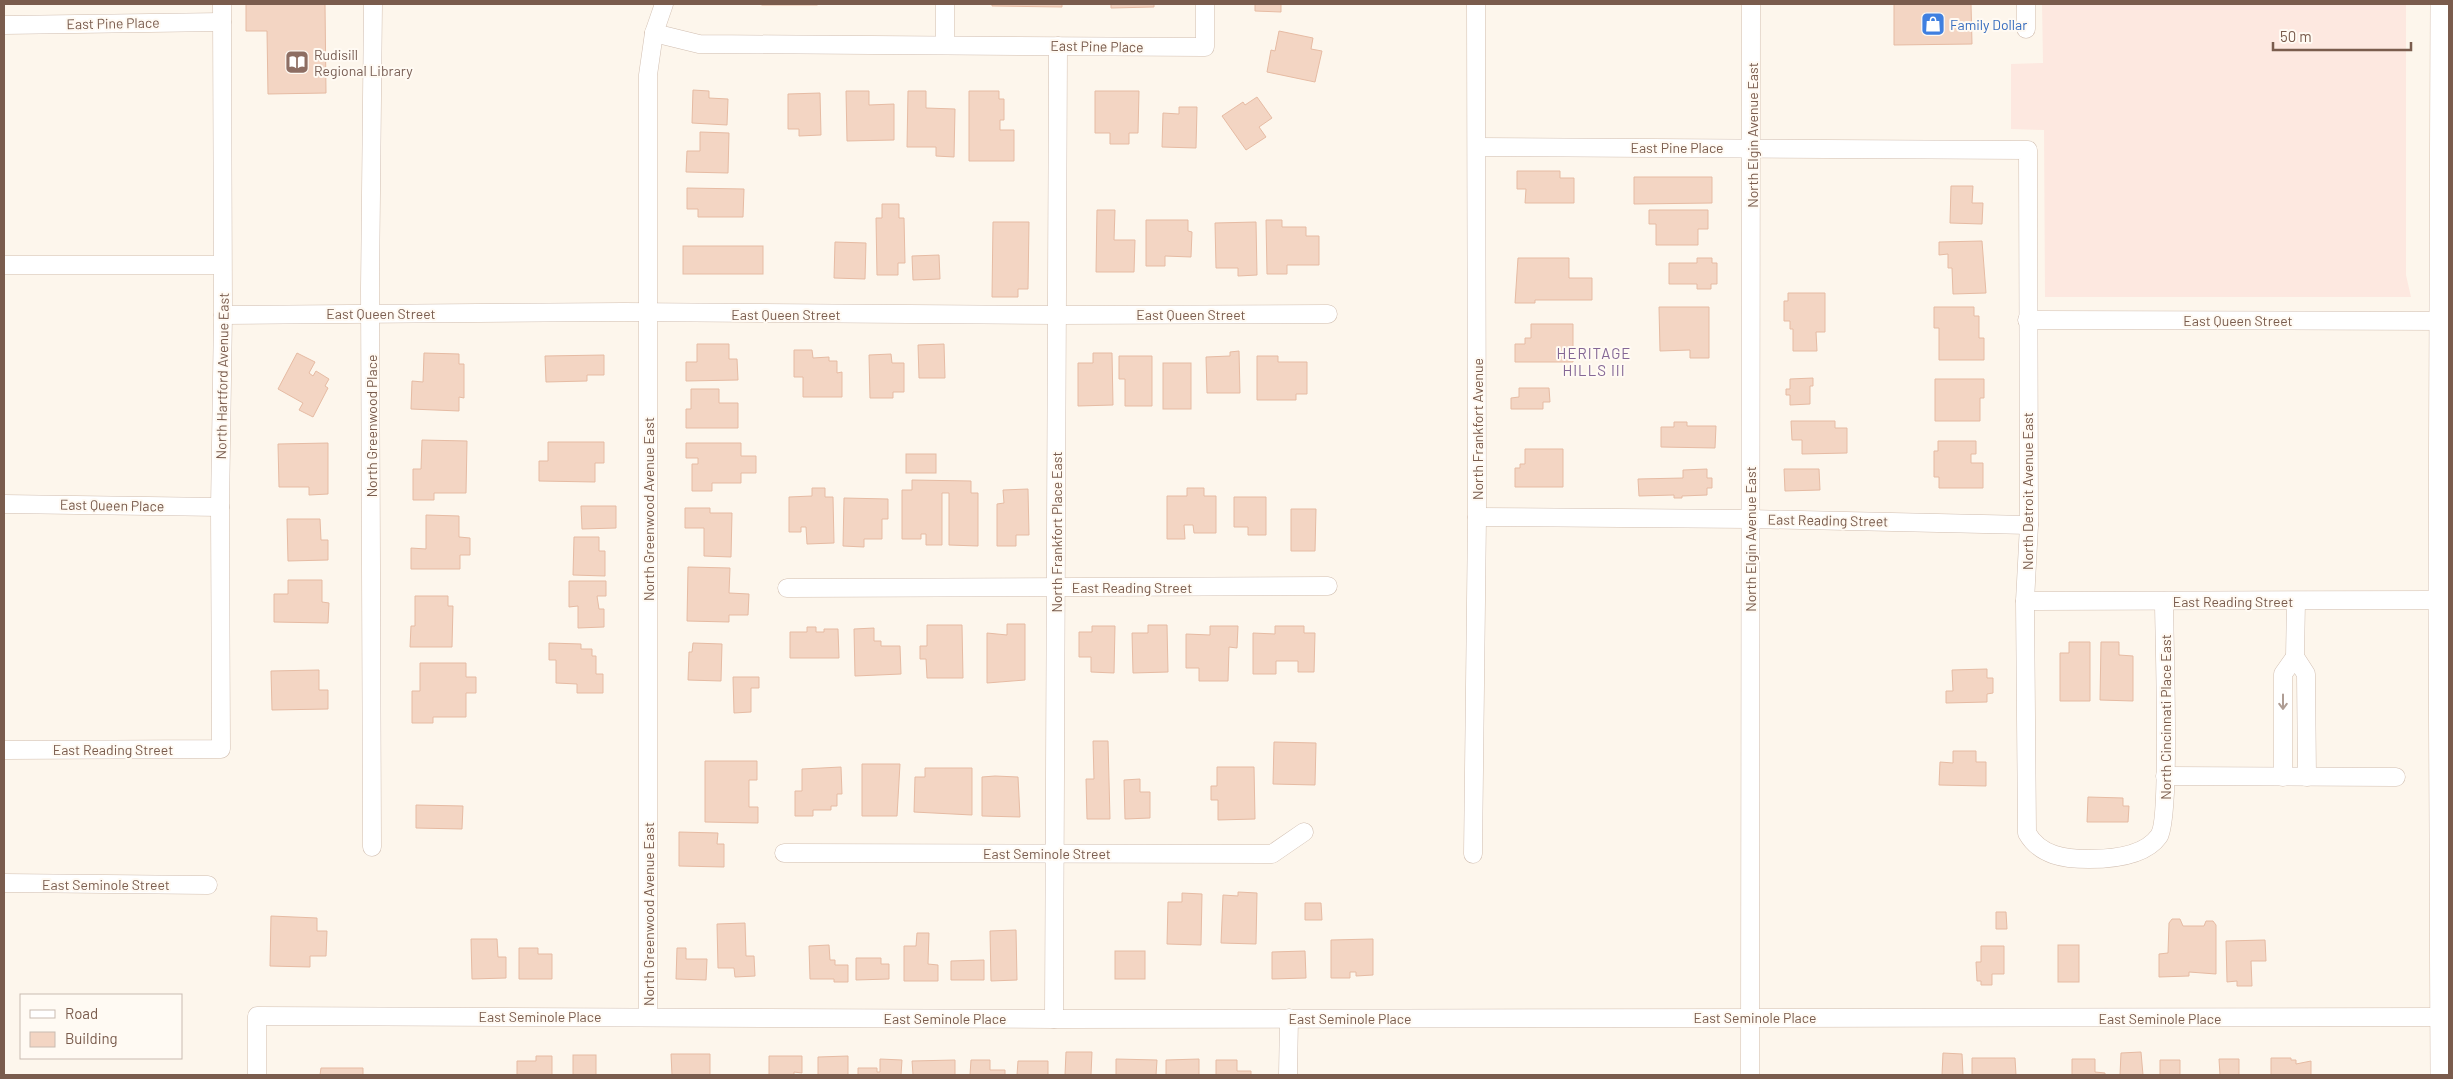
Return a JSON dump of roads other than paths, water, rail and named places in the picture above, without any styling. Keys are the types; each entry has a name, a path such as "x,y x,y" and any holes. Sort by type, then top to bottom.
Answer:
{"main road":[{"path":"2443,4 2445,320 2441,600 2446,871 2442,1017 2443,1075"}],"street":[{"name":"North Hartford Avenue East","path":"222,4 223,315 220,507 222,749"},
{"name":"North Greenwood Place","path":"372,847 370,313 373,4"},
{"name":"North Greenwood Avenue East","path":"648,1017 648,74 654,34 664,4"},
{"path":"945,4 945,45"},
{"name":"East Pine Place","path":"654,34 699,44 1206,48 1205,4"},
{"name":"North Frankfort Avenue","path":"1473,854 1477,517 1476,4"},
{"name":"North Elgin Avenue East","path":"1750,1075 1751,4"},
{"path":"2026,4 2026,29"},
{"name":"East Pine Place","path":"4,25 222,22"},
{"name":"North Frankfort Place East","path":"1054,1019 1058,46"},
{"name":"East Pine Place","path":"1477,147 2028,150"},
{"name":"North Detroit Avenue East","path":"2028,150 2028,524 2025,601 2027,832 2034,844 2045,851 2071,859 2095,859 2145,850 2161,834"},
{"path":"4,265 222,265"},
{"name":"East Queen Street","path":"223,315 370,313 1328,314"},
{"name":"East Queen Street","path":"2027,320 2445,320"},
{"name":"East Queen Place","path":"4,504 220,507"},
{"name":"East Reading Street","path":"1477,517 2028,524"},
{"name":"East Reading Street","path":"787,588 1328,586"},
{"path":"2296,600 2295,657 2306,674 2307,777"},
{"name":"East Reading Street","path":"2025,601 2441,600"},
{"name":"North Cincinnati Place East","path":"2161,834 2164,819 2165,776 2164,601"},
{"path":"2283,777 2283,674 2295,657"},
{"name":"East Reading Street","path":"4,750 222,749"},
{"path":"2165,776 2396,778"},
{"name":"East Seminole Street","path":"784,853 1272,854 1304,832"},
{"name":"East Seminole Street","path":"4,883 208,885"},
{"name":"East Seminole Place","path":"257,1075 257,1016 1054,1019 2442,1017"},
{"path":"1288,1075 1289,1018"}],"place":[{"name":"Family Dollar","path":"1933,24"},
{"name":"Rudisill Regional Library","path":"297,62"}],"district":[{"name":"HERITAGE HILLS III","path":"1594,362"}]}
